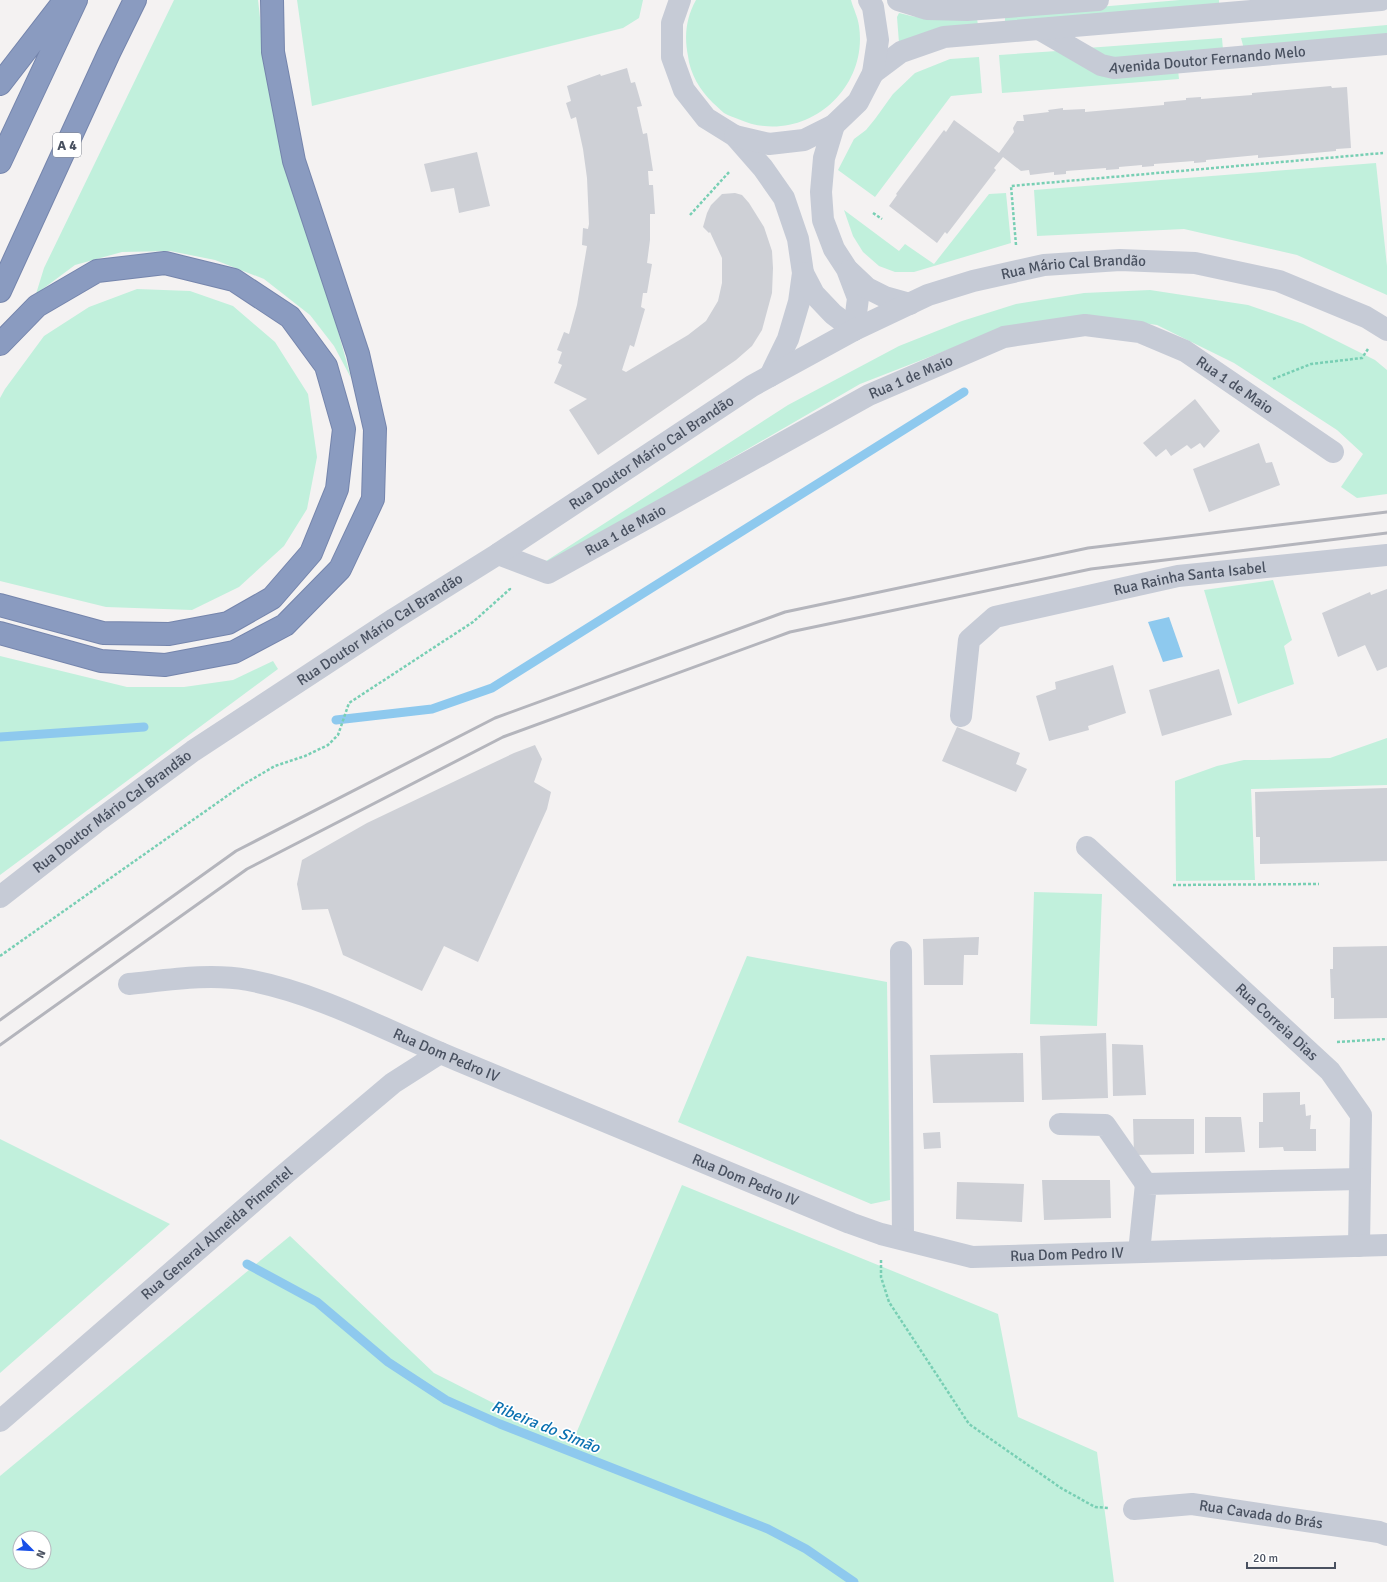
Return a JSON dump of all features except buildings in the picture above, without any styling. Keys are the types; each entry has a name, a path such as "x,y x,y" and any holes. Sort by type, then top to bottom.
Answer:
{"highway":[{"path":"0,84 65,0"},
{"path":"0,162 76,0"},
{"name":"A 4","path":"0,291 109,53 135,0"},
{"path":"0,633 100,660 165,665 234,652 285,625 340,569 373,499 374,429 358,354 294,161 273,52 272,0"},
{"path":"0,344 37,306 97,271 165,263 211,274 234,280 290,317 326,366 344,429 337,489 311,553 272,598 228,623 169,634 103,633 0,604"}],"street":[{"path":"680,0 672,22 672,58 684,90 706,118 735,136 763,168 784,198 798,239 803,273 799,302 788,339 770,376"},
{"path":"735,136 769,144 804,140 834,125 858,102 873,73 878,40 873,7 870,0"},
{"path":"898,0 927,9 967,10 1034,3 1098,0"},
{"path":"873,73 901,52 944,37 1381,0"},
{"name":"Avenida Doutor Fernando Melo","path":"1039,28 1102,65 1114,68 1387,44"},
{"path":"834,125 824,158 821,192 823,220 834,249 847,269 866,288 885,297 910,304"},
{"name":"Rua Mário Cal Brandão","path":"770,376 854,330 928,296 973,281 1044,265 1120,260 1194,263 1279,281 1366,317 1387,330"},
{"path":"847,269 858,298 854,330"},
{"path":"803,273 814,294 833,314 854,330"},
{"name":"Rua 1 de Maio","path":"498,554 548,573 869,395 1004,338 1085,324 1140,332 1185,351 1333,452"},
{"name":"Rua Doutor Mário Cal Brandão","path":"0,897 95,823 193,751 394,619 498,554 752,386 770,376"},
{"name":"Rua Rainha Santa Isabel","path":"961,716 969,640 995,617 1178,576 1387,555"},
{"name":"Rua Correia Dias","path":"1088,847 1330,1071 1361,1115 1359,1246"},
{"path":"901,952 903,1239"},
{"name":"Rua Dom Pedro IV","path":"129,984 208,976 247,980 319,1000 440,1054 850,1223 881,1234 972,1257 1387,1245"},
{"name":"Rua General Almeida Pimentel","path":"0,1421 285,1174 393,1084 440,1054"},
{"path":"1060,1124 1105,1125 1146,1184 1139,1252"},
{"path":"1146,1184 1360,1179"},
{"name":"Rua Cavada do Brás","path":"1134,1509 1192,1504 1379,1532 1387,1535"}],"path":[{"path":"1017,248 1011,186 1383,153"},
{"path":"690,215 730,171"},
{"path":"874,213 882,219"},
{"path":"1246,392 1284,374 1311,364 1362,358 1369,349"},
{"path":"0,956 244,784 275,766 305,756 328,745 338,735 349,704 473,622 510,589 508,585"},
{"path":"1173,885 1320,884"},
{"path":"1336,1042 1387,1039"},
{"path":"881,1234 880,1277 889,1302 969,1424 1061,1488 1095,1507 1134,1509"}],"green space":[{"path":"174,0 258,0 266,70 351,378 334,346 310,315 264,279 215,260 170,251 122,252 75,265 36,294 44,268"},
{"path":"297,0 643,0 639,18 623,28 312,106"},
{"path":"696,0 851,0 859,26 859,50 853,73 841,92 826,108 806,120 784,126 761,126 728,115 713,103 704,93 693,75 689,63 686,34 688,20"},
{"path":"1180,0 1219,0 1219,5 1005,24 1005,15"},
{"path":"899,13 909,16 929,18 977,18 978,26 899,43 897,17"},
{"path":"1387,25 1387,35 1244,49 1241,38"},
{"path":"1222,38 1223,50 1111,59 1087,48"},
{"path":"1057,51 1178,70 1179,79 1002,93 999,55"},
{"path":"979,57 982,93 951,96 875,197 838,170 854,139 866,130 893,94 915,73 950,59"},
{"path":"1376,163 1387,266 1387,295 1297,255 1184,229 1037,236 1034,190"},
{"path":"1006,193 1011,243 914,272 895,272 879,266 863,252 853,236 844,210 899,251 905,244 934,264 989,194"},
{"path":"137,289 190,291 233,306 275,342 308,394 317,457 307,509 284,546 239,587 192,610 106,607 0,581 0,398 44,336 89,307"},
{"path":"1150,290 1248,305 1303,324 1375,360 1387,370 1387,494 1357,498 1341,487 1363,454 1337,430 1234,363 1157,325 1123,320 955,347 860,384 561,557 543,563 788,405 899,346 962,321 1016,304 1084,293"},
{"path":"1273,580 1292,640 1284,646 1294,684 1238,704 1204,590"},
{"path":"0,656 127,687 184,687 233,680 273,661 278,669 0,875"},
{"path":"1387,738 1387,785 1251,789 1255,880 1176,881 1175,781 1217,766 1244,760 1330,758"},
{"path":"1034,892 1102,894 1097,1026 1030,1024"},
{"path":"747,956 887,982 890,1200 871,1204 678,1122"},
{"path":"0,1139 170,1224 0,1373"},
{"path":"682,1185 998,1314 1018,1417 1097,1452 1114,1582 0,1582 0,1476 290,1236 434,1373 572,1443"}],"water":[{"path":"1169,617 1183,657 1163,662 1148,622"}],"waterway":[{"path":"336,720 432,709 492,688 964,392"},
{"path":"0,737 144,727"},
{"name":"Ribeira do Simão","path":"247,1264 317,1302 388,1362 446,1400 500,1424 768,1529 806,1549 854,1582"}],"railway":[{"path":"0,1020 236,851 495,718 785,612 1088,548 1387,512"},
{"path":"0,1045 247,869 503,737 790,632 1091,569 1387,533"}]}
